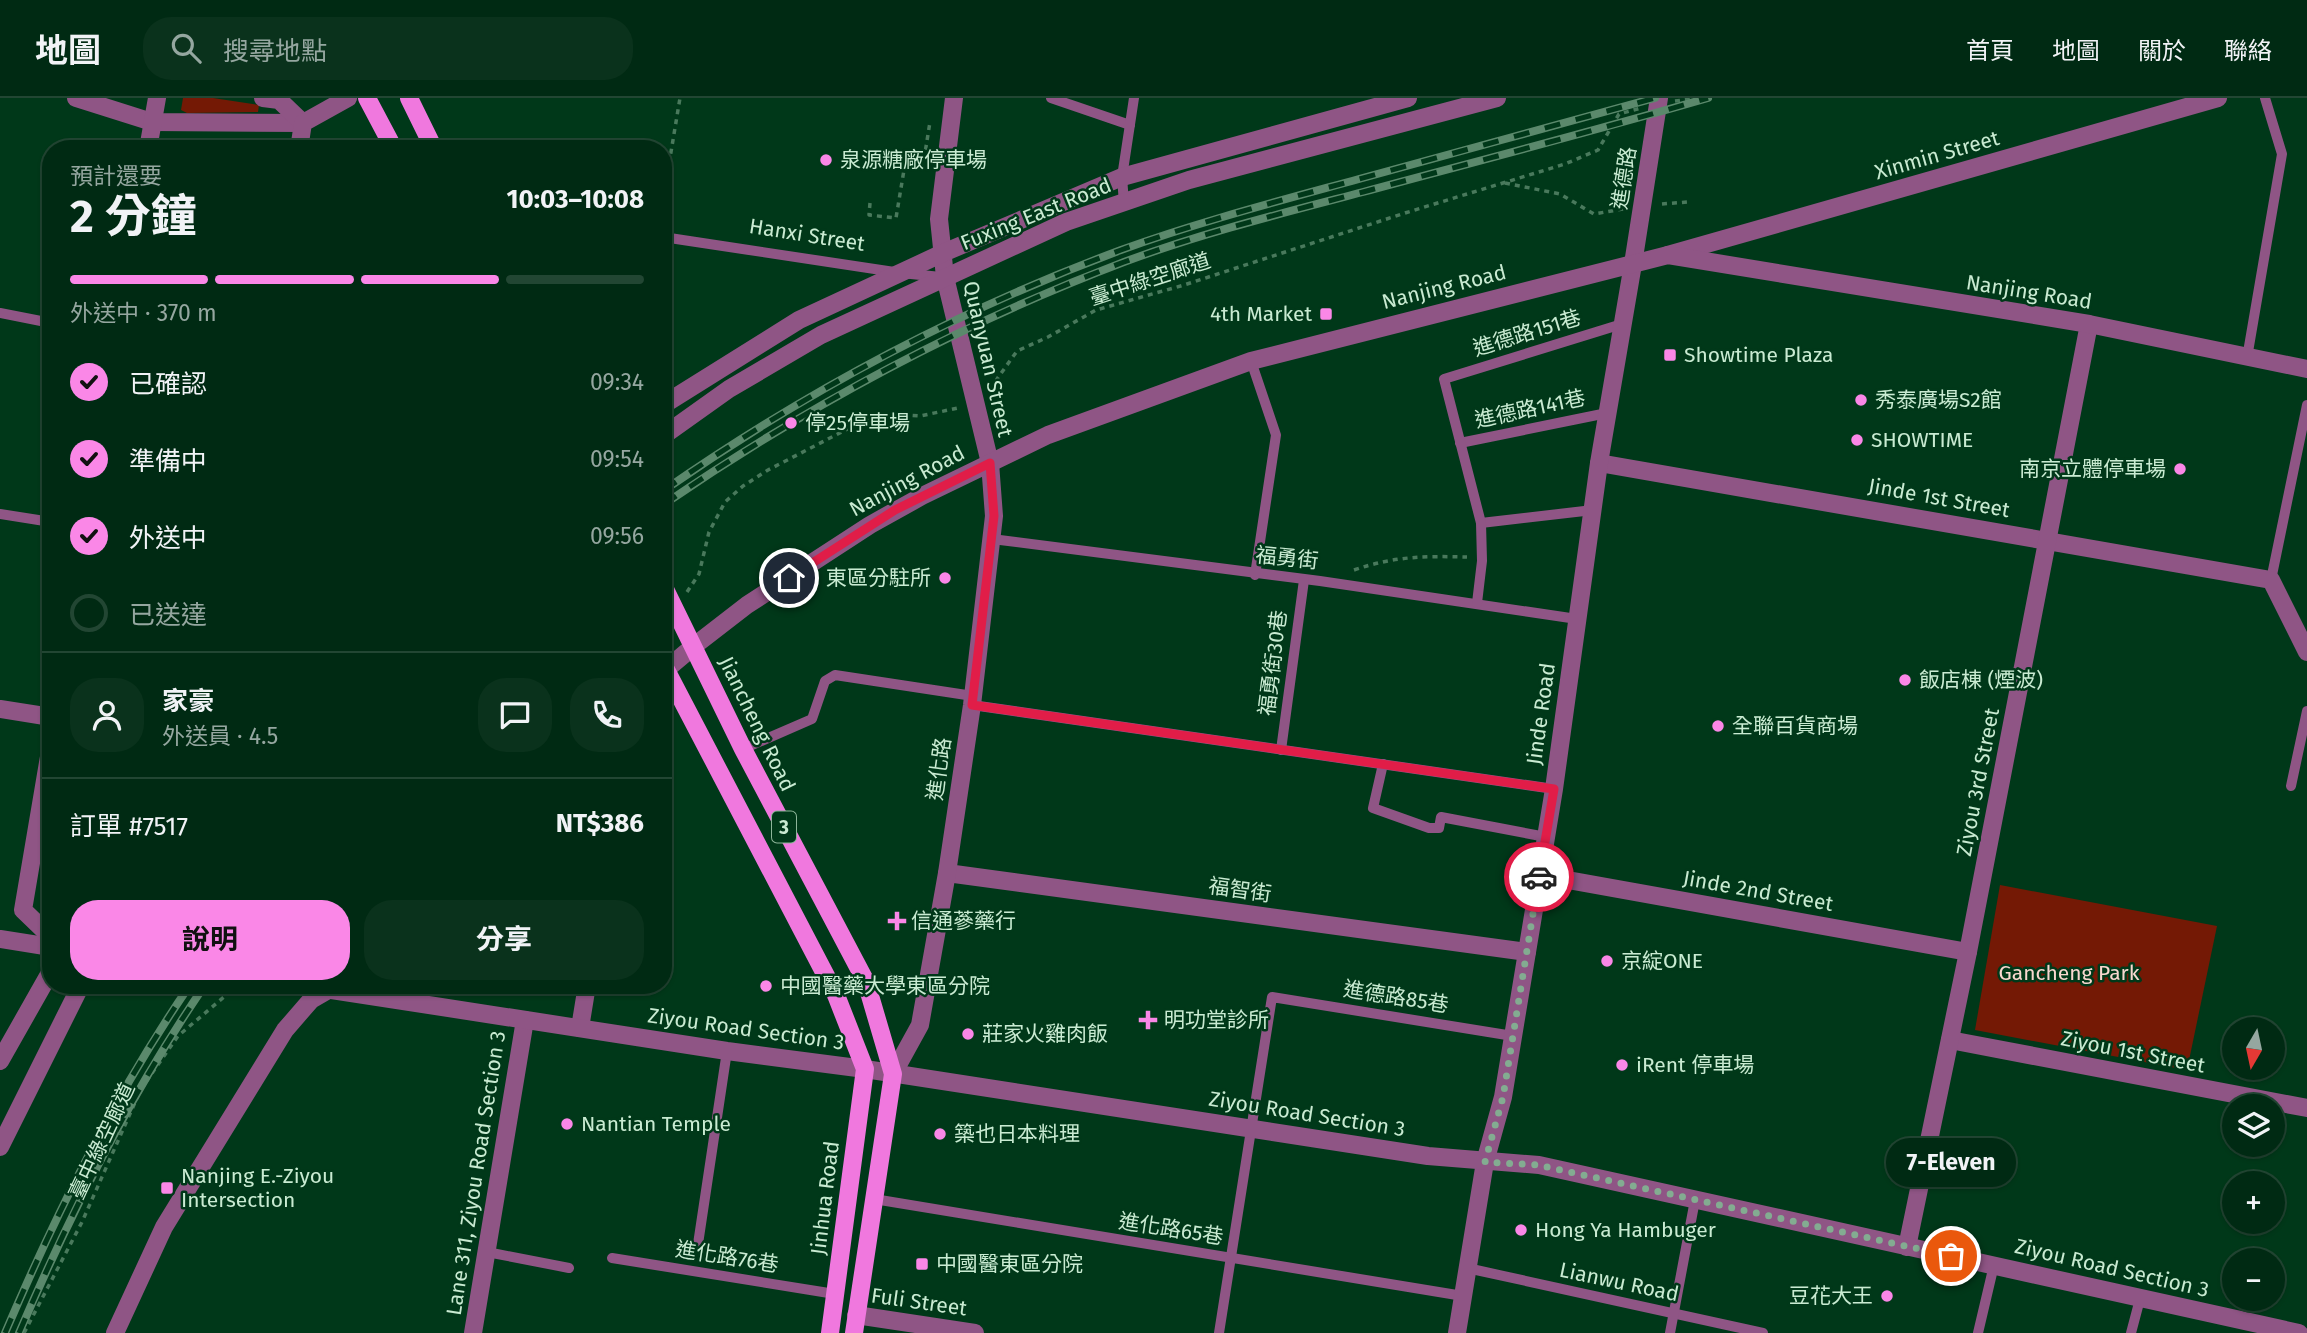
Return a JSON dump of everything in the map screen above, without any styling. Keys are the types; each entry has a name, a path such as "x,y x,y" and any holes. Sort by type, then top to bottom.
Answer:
{"main road":[{"path":"367,98 389,140"},
{"path":"409,98 430,140"},
{"name":"Jiancheng Road","path":"672,603 743,749 866,982 893,1074"},
{"name":"3","path":"672,684 836,995 865,1069"},
{"name":"Jinhua Road","path":"830,1333 865,1069"},
{"name":"3","path":"855,1324 893,1074"}],"street":[{"path":"76,98 152,122 303,123 348,98"},
{"path":"149,140 157,98"},
{"path":"264,98 279,100 303,123"},
{"name":"Quanyuan Street","path":"954,98 939,203 945,277 990,463"},
{"name":"Fuxing East Road","path":"672,399 799,320 943,253 1122,177 1408,98"},
{"name":"Fuxing East Road","path":"672,430 729,389 788,353 857,317 1066,222 1188,180 1497,98"},
{"name":"Xinmin Street","path":"1668,255 2218,98"},
{"name":"進德路","path":"1633,264 1659,100"},
{"path":"300,140 303,123"},
{"name":"Nanjing Road","path":"672,663 747,605 870,524 1060,431 1251,361 1470,303 1668,255 2089,324 2307,369"},
{"name":"Jinde Road","path":"1457,1333 1485,1162 1503,1097 1540,875 1599,463 1633,264"},
{"name":"Ziyou 3rd Street","path":"1907,1247 1968,952 2089,324"},
{"name":"進化路","path":"893,1074 920,1025 947,873 992,539 994,516 990,463"},
{"name":"Jinde 1st Street","path":"1599,463 2271,580"},
{"path":"2271,580 2307,652"},
{"path":"0,709 42,716"},
{"path":"42,798 23,910 42,928"},
{"name":"福智街","path":"947,873 1527,952"},
{"name":"Jinde 2nd Street","path":"1540,875 1968,952"},
{"path":"0,939 42,946"},
{"path":"0,1062 42,987"},
{"path":"0,1147 76,994"},
{"path":"115,1333 164,1227 285,1030 311,1000 322,994"},
{"name":"Ziyou Road Section 3","path":"369,994 727,1051 865,1069 1428,1156 1538,1165 2299,1333"},
{"path":"580,1028 586,994"},
{"name":"Lane 311, Ziyou Road Section 3","path":"473,1333 525,1020"},
{"name":"Ziyou 1st Street","path":"1950,1040 2307,1108"},
{"name":"Fuli Street","path":"855,1324 975,1333"}],"lane":[{"path":"1051,98 1130,125"},
{"path":"1124,203 1122,177 1134,98"},
{"path":"2247,358 2282,154 2265,98"},
{"name":"Hanxi Street","path":"672,238 901,273 945,277"},
{"path":"0,313 42,321"},
{"name":"進德路151巷","path":"1460,443 1444,379 1622,324"},
{"path":"1251,361 1276,435 1255,575"},
{"path":"2271,580 2307,405"},
{"name":"進德路141巷","path":"1460,443 1607,412"},
{"path":"1460,443 1481,523 1482,561 1477,603"},
{"path":"1481,523 1593,510"},
{"path":"0,514 42,521"},
{"name":"福勇街","path":"992,539 1255,575 1320,581 1577,619"},
{"name":"福勇街30巷","path":"1282,750 1304,580"},
{"path":"743,749 812,719 824,681 835,676 972,701 1282,750 1554,789"},
{"path":"2291,786 2307,711"},
{"path":"1383,764 1373,808 1429,828 1439,828 1441,817 1546,837"},
{"name":"進德路85巷","path":"1251,1128 1272,997 1513,1036"},
{"path":"698,1244 727,1051"},
{"path":"1219,1333 1251,1128"},
{"name":"進化路65巷","path":"874,1199 1463,1296"},
{"path":"1671,1333 1695,1200"},
{"path":"487,1252 569,1268"},
{"name":"進化路76巷","path":"612,1258 835,1294"},
{"path":"1978,1333 1994,1265"},
{"name":"Lianwu Road","path":"1467,1268 1763,1333"},
{"path":"2132,1333 2140,1299"}],"path":[{"path":"672,146 680,98"},
{"name":"臺中綠空廊道","path":"675,609 699,574 709,532 725,502 768,470 859,424 889,414 920,416 990,400 997,379 1017,351 1096,310 1565,164 1598,150 1619,114 1659,100 1701,98"},
{"path":"870,203 869,215 896,218 905,164 925,153 929,130"},
{"path":"1503,183 1560,194 1594,214"},
{"path":"1320,581 1376,562 1413,556 1476,558"},
{"name":"臺中綠空廊道","path":"24,1333 82,1222 141,1089 178,1036 227,994"}],"green space":[{"path":"183,98 213,98 259,105 258,112 187,113 181,110"},
{"name":"Gancheng Park","path":"2000,885 2217,926 2187,1070 1975,1030"}],"railway":[{"path":"672,485 772,420 884,356 1001,299 1121,250 1299,195 1655,98"},
{"path":"672,499 773,434 886,370 1003,312 1124,262 1243,224 1708,98"},
{"path":"5,1333 89,1154 137,1068 184,994"},
{"path":"19,1333 103,1154 152,1068 199,994"}],"way so far":[{"path":"1539,877 1503,1097 1485,1162 1538,1165 1951,1256"}],"place":[{"name":"泉源糖廠停車場","path":"826,160"},
{"name":"4th Market","path":"1326,314"},
{"name":"Showtime Plaza","path":"1670,355"},
{"name":"秀泰廣場S2館","path":"1861,400"},
{"name":"停25停車場","path":"791,423"},
{"name":"SHOWTIME","path":"1857,440"},
{"name":"南京立體停車場","path":"2180,469"},
{"name":"東區分駐所","path":"945,578"},
{"name":"飯店棟 (煙波)","path":"1905,680"},
{"name":"全聯百貨商場","path":"1718,726"},
{"name":"信通蔘藥行","path":"897,921"},
{"name":"京綻ONE","path":"1607,961"},
{"name":"中國醫藥大學東區分院","path":"766,986"},
{"name":"明功堂診所","path":"1148,1020"},
{"name":"莊家火雞肉飯","path":"968,1034"},
{"name":"iRent 停車場","path":"1622,1065"},
{"name":"Nantian Temple","path":"567,1124"},
{"name":"築也日本料理","path":"940,1134"},
{"name":"Nanjing E.-Ziyou Intersection","path":"167,1188"},
{"name":"Hong Ya Hambuger","path":"1521,1230"},
{"name":"7-Eleven","path":"1951,1256"},
{"name":"中國醫東區分院","path":"922,1264"},
{"name":"豆花大王","path":"1887,1296"}],"route":[{"path":"789,578 895,510 990,463 994,516 972,705 1554,789 1539,877"}]}
